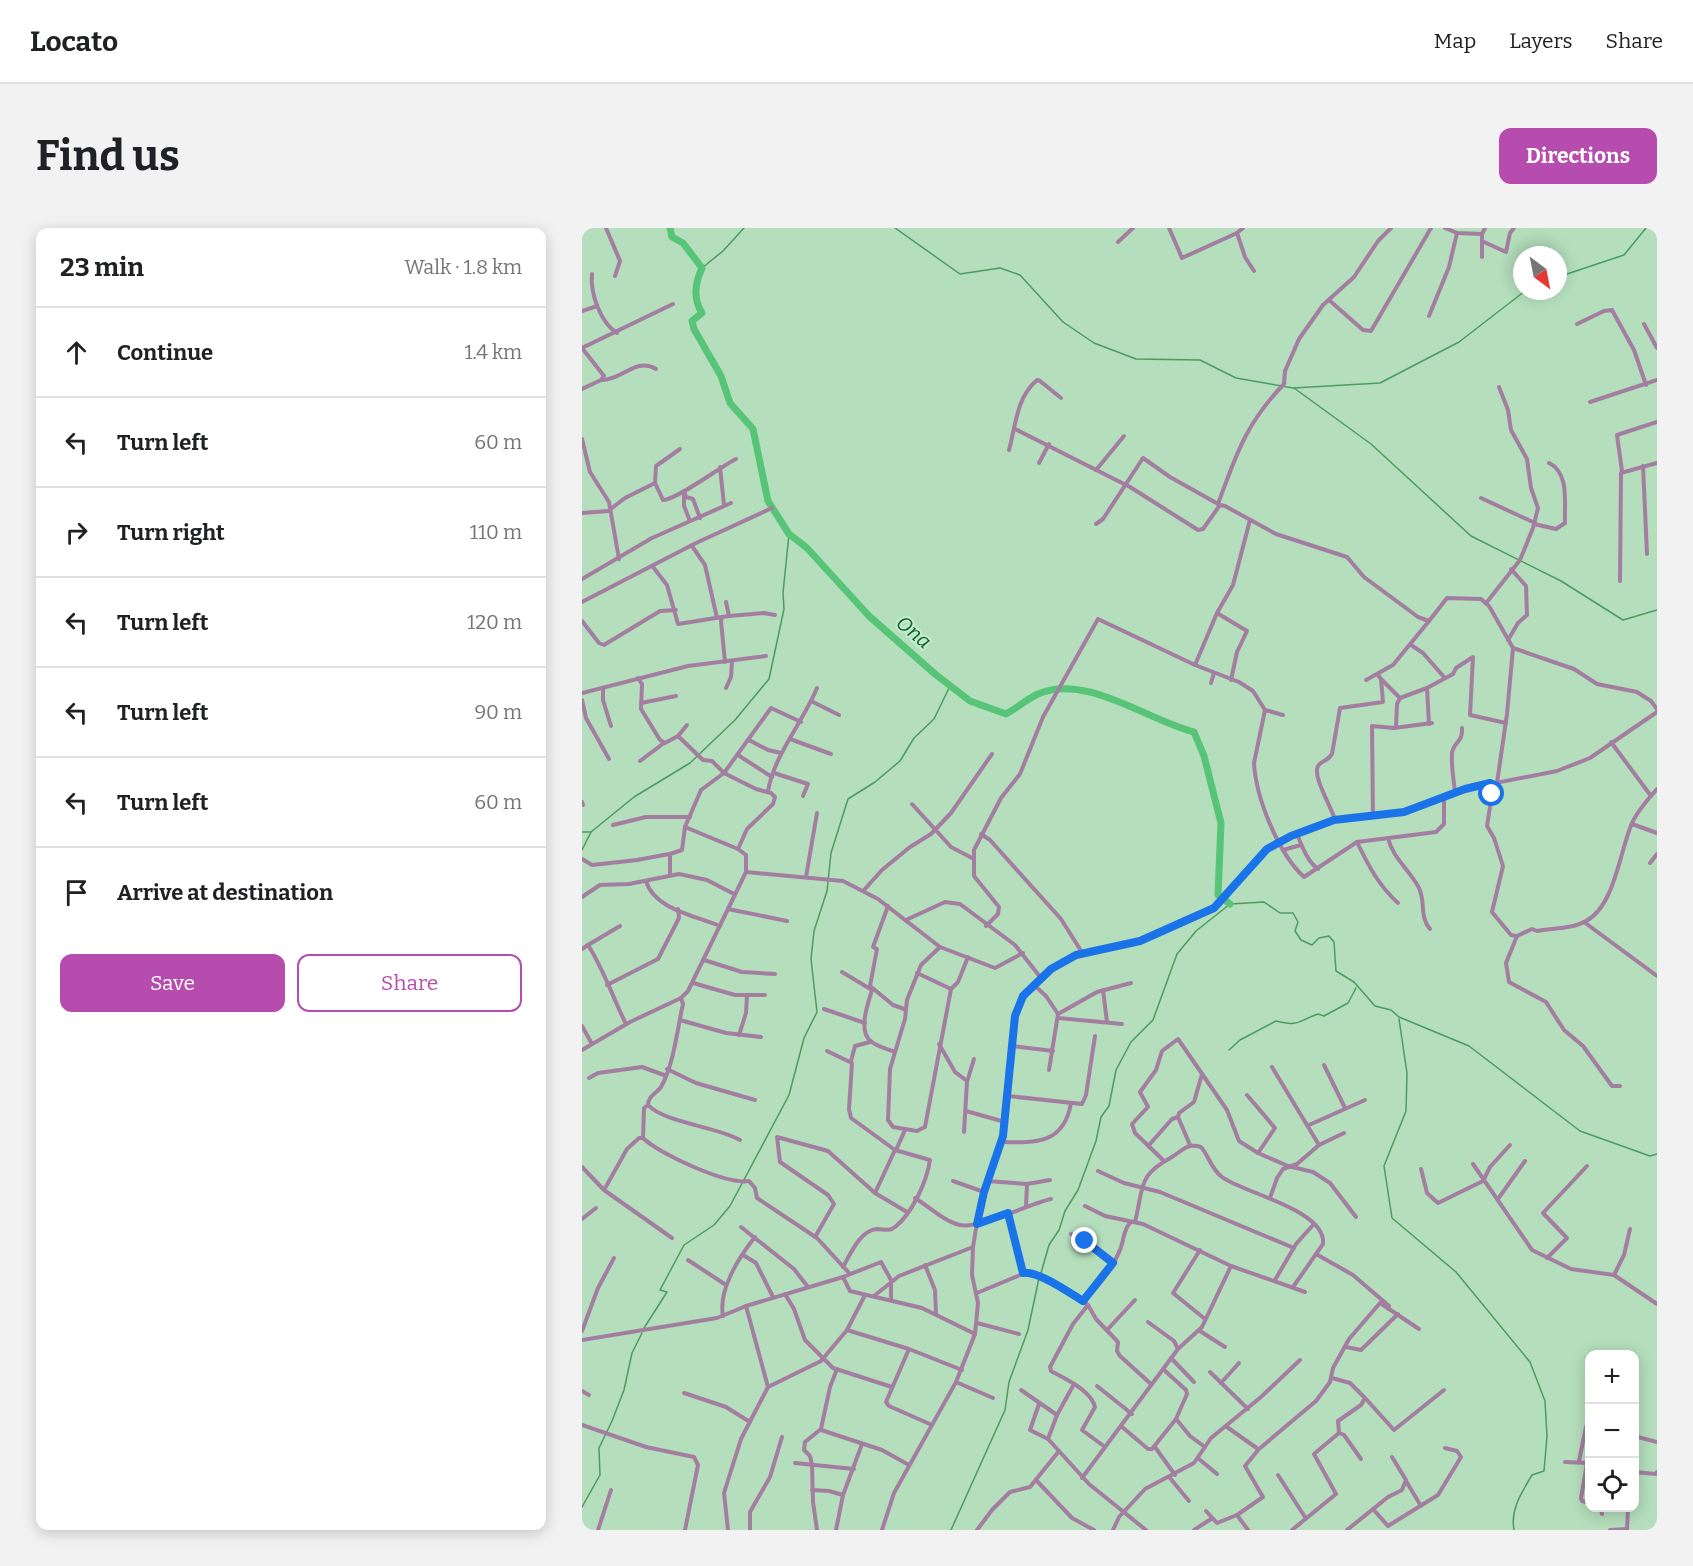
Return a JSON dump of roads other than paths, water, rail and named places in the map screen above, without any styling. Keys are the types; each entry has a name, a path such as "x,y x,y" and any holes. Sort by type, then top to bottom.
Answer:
{"street":[{"path":"606,228 620,261 615,276"},
{"path":"1118,242 1133,228"},
{"path":"1169,228 1182,258 1237,233 1243,228"},
{"path":"1015,429 1049,444 1125,485 1198,530 1203,529 1219,505 1245,434 1268,399 1284,384 1285,370 1299,339 1329,300 1354,277 1378,241 1391,228"},
{"path":"1329,300 1363,330 1371,331 1431,228"},
{"path":"1445,228 1457,233 1482,234"},
{"path":"1482,256 1484,242 1482,234 1485,228"},
{"path":"1484,242 1506,252 1510,232 1514,228"},
{"path":"1237,233 1245,257 1254,272"},
{"path":"1429,316 1449,267 1457,233"},
{"path":"592,274 591,290 597,306 611,329 617,333"},
{"path":"602,380 604,376 582,348 673,304"},
{"path":"582,311 597,306"},
{"path":"1577,324 1604,311 1612,310 1634,350 1646,385"},
{"path":"1644,324 1657,348"},
{"path":"582,388 641,364 649,364 656,369"},
{"path":"1009,450 1015,429 1016,413 1031,386 1037,380 1061,398"},
{"path":"1590,402 1657,380"},
{"path":"1487,602 1520,560 1535,524 1538,508 1531,488 1527,459 1511,430 1508,410 1500,387"},
{"path":"1620,581 1622,471 1617,435 1657,422"},
{"path":"1096,470 1124,436"},
{"path":"582,439 590,472 610,508 619,559"},
{"path":"1039,463 1049,444"},
{"path":"680,449 656,466 655,483 663,500 672,499 736,459"},
{"path":"1096,524 1103,519 1143,458 1170,477 1219,505 1280,536 1347,557 1364,577 1418,617 1429,621"},
{"path":"1481,498 1535,524 1556,529 1565,523 1564,484 1556,467 1549,463"},
{"path":"1622,471 1657,463"},
{"path":"1643,466 1647,554"},
{"path":"720,467 724,505"},
{"path":"582,474 590,472"},
{"path":"582,513 604,512 655,483"},
{"path":"684,491 686,497 693,499 700,518"},
{"path":"684,491 684,506 690,521"},
{"path":"582,579 652,538 731,502"},
{"path":"582,602 772,508"},
{"path":"1195,665 1217,613 1233,585 1250,520"},
{"path":"692,546 705,565 720,618 725,662"},
{"path":"653,567 668,585 678,624 729,616 764,613 775,615"},
{"path":"1508,640 1518,623 1527,615 1526,586 1511,569"},
{"path":"1365,680 1380,677 1393,665 1449,597 1476,598 1487,602 1513,648 1506,723 1497,783"},
{"path":"726,602 729,616"},
{"path":"582,621 601,645 604,645 660,611 675,610"},
{"path":"1217,613 1247,631 1238,652 1231,680"},
{"path":"986,926 998,914 999,907 975,877 974,850 1006,789 1020,774 1043,717 1098,619 1231,680 1253,692 1265,710 1283,715"},
{"path":"1411,645 1424,653 1444,677"},
{"path":"882,1530 894,1493 956,1382 975,1334 977,1293 972,1275 973,1247 987,1181 1002,1142 1011,1046 1019,1004 1041,978 1064,960 1140,941 1221,903 1259,857 1278,843 1297,834 1335,820 1404,812 1490,783 1557,771 1590,758 1657,710 1650,701 1637,692 1597,684 1574,669 1513,648"},
{"path":"609,759 586,718 582,697 638,678 688,666 765,656"},
{"path":"1396,727 1397,704 1400,698 1427,688 1453,674 1456,668 1473,657 1470,715 1506,723"},
{"path":"726,688 730,680 732,661"},
{"path":"1211,683 1214,673"},
{"path":"1380,677 1400,698"},
{"path":"1335,820 1324,794 1317,768 1332,754 1338,711 1343,707 1380,704 1383,694 1380,677"},
{"path":"638,678 642,684 642,711 654,733 665,743"},
{"path":"768,792 781,753 801,722 817,688"},
{"path":"1373,816 1372,726 1396,727 1431,723 1427,688"},
{"path":"603,689 605,709 611,726"},
{"path":"641,703 676,696"},
{"path":"811,701 839,715"},
{"path":"582,859 592,865 638,860 681,851 685,827 701,790 724,773 771,708 801,722"},
{"path":"1265,710 1254,772 1261,801 1278,843 1304,877 1358,842 1436,832 1444,824 1444,797"},
{"path":"640,761 678,735 687,725"},
{"path":"1455,793 1450,772 1452,753 1462,739 1462,728"},
{"path":"678,735 699,757 711,761 724,773 756,789 773,794 775,801 753,821 738,849"},
{"path":"790,739 831,754"},
{"path":"749,740 768,750 781,753"},
{"path":"1611,742 1651,796"},
{"path":"864,890 900,855 934,830 951,813 992,754"},
{"path":"738,755 773,775 808,784 803,796"},
{"path":"1490,783 1492,794 1487,826 1503,866 1492,912 1511,935 1517,936 1532,929 1537,931 1584,922 1604,902 1632,824 1657,789"},
{"path":"912,804 951,847 974,859"},
{"path":"806,877 817,813"},
{"path":"614,825 646,817 690,817"},
{"path":"1632,824 1657,833"},
{"path":"582,1050 626,1024 681,998 693,983 746,872 747,859 738,849 685,827"},
{"path":"981,834 990,840 1055,912 1083,954"},
{"path":"1297,834 1301,845 1307,850 1311,863 1318,869"},
{"path":"1388,838 1397,859 1418,886 1422,898 1424,921 1430,929"},
{"path":"1358,842 1375,877 1398,903"},
{"path":"1283,850 1301,845"},
{"path":"669,854 670,875"},
{"path":"1650,863 1657,854"},
{"path":"746,872 843,881 864,890 908,919 914,928 940,947 994,968 1023,953"},
{"path":"582,897 600,885 688,874 734,894"},
{"path":"646,881 653,894 678,909 720,926"},
{"path":"908,919 949,901 960,904 1023,953 1041,978"},
{"path":"888,906 873,947 877,949 865,1023 867,1037 871,1042 895,1052"},
{"path":"608,986 658,959 679,918 678,909"},
{"path":"728,909 787,921"},
{"path":"1584,922 1657,976"},
{"path":"582,950 620,927"},
{"path":"1517,936 1506,963 1509,982 1546,1002 1564,1030 1583,1046 1612,1086 1620,1086"},
{"path":"588,945 601,965 626,1024"},
{"path":"940,947 929,955 917,973 904,1009 905,1020 890,1069 888,1120 891,1126 921,1131 926,1125 939,1044 951,989 958,982 968,957"},
{"path":"704,960 742,972 775,974"},
{"path":"842,972 904,1009"},
{"path":"917,973 951,989"},
{"path":"693,983 735,995 765,995"},
{"path":"1058,1016 1103,990 1131,983"},
{"path":"1034,985 1046,996 1058,1016 1049,1070"},
{"path":"1103,990 1107,1022"},
{"path":"739,1035 746,1013 747,995"},
{"path":"681,998 683,1004 680,1020 667,1069 660,1087 649,1099 648,1106 644,1108 643,1138 653,1148 716,1176 737,1182 749,1181 755,1188 758,1198 815,1237 850,1274"},
{"path":"824,1008 865,1023"},
{"path":"1058,1016 1122,1024"},
{"path":"680,1020 739,1035 761,1037"},
{"path":"582,1026 592,1044"},
{"path":"1008,1096 1082,1104 1086,1095 1095,1036"},
{"path":"1163,1160 1132,1130 1131,1124 1147,1109 1148,1105 1140,1091 1154,1072 1162,1051 1180,1040 1227,1110 1237,1138 1258,1153 1288,1166 1313,1172 1330,1183 1356,1217"},
{"path":"843,1267 864,1236 873,1230 890,1230 907,1212 930,1160 895,1150 849,1114 851,1061 855,1046 871,1042"},
{"path":"939,1044 955,1072 967,1082"},
{"path":"1011,1046 1053,1051"},
{"path":"827,1051 851,1061"},
{"path":"964,1132 967,1082 974,1059"},
{"path":"1324,1065 1346,1108"},
{"path":"590,1078 597,1073 642,1067 664,1075"},
{"path":"1272,1067 1310,1125 1319,1145"},
{"path":"667,1069 696,1083 755,1100"},
{"path":"1149,1145 1172,1119 1178,1117 1179,1113 1194,1102 1202,1074"},
{"path":"1247,1095 1275,1128 1258,1153"},
{"path":"1310,1125 1365,1100"},
{"path":"1002,1142 1022,1144 1044,1140 1054,1134 1069,1118 1071,1103"},
{"path":"648,1106 663,1114 719,1130 740,1140"},
{"path":"966,1111 1005,1122"},
{"path":"1178,1117 1190,1145"},
{"path":"875,1193 905,1130"},
{"path":"1270,1198 1277,1178 1288,1166 1300,1162 1319,1145 1344,1133"},
{"path":"815,1237 834,1204 828,1195 780,1162 777,1137 828,1151 875,1193 907,1212"},
{"path":"604,1190 627,1149 639,1138 643,1138"},
{"path":"1421,1169 1426,1192 1438,1203 1483,1181 1490,1167 1510,1144"},
{"path":"1083,1301 1113,1263 1126,1228 1133,1222 1144,1177 1163,1160 1190,1145 1203,1148 1209,1161 1224,1178 1237,1186 1304,1214 1324,1240 1293,1287"},
{"path":"1498,1199 1525,1161"},
{"path":"1473,1164 1533,1250 1571,1269 1614,1275 1657,1304"},
{"path":"1547,1258 1567,1238 1556,1230 1543,1213 1587,1166"},
{"path":"582,1167 604,1190 672,1238"},
{"path":"1098,1171 1294,1248"},
{"path":"987,1181 1027,1184 1050,1180"},
{"path":"953,1181 984,1192"},
{"path":"1026,1207 1027,1184"},
{"path":"915,1198 957,1224 977,1224 1051,1199"},
{"path":"1085,1206 1133,1222 1200,1250 1231,1266 1305,1292"},
{"path":"582,1219 596,1208"},
{"path":"1008,1213 1023,1273"},
{"path":"1275,1280 1294,1248 1313,1225"},
{"path":"741,1227 794,1269 808,1287"},
{"path":"1614,1275 1623,1255 1630,1229"},
{"path":"1071,1234 1113,1263"},
{"path":"723,1316 721,1304 726,1285 755,1237"},
{"path":"873,1296 891,1280 973,1247"},
{"path":"1200,1250 1173,1293 1205,1319"},
{"path":"1316,1254 1353,1275 1419,1329"},
{"path":"743,1255 756,1263 773,1297"},
{"path":"582,1331 598,1288 614,1258"},
{"path":"688,1260 726,1285"},
{"path":"582,1340 723,1316 746,1306 843,1277 881,1262 891,1280 891,1300"},
{"path":"926,1265 935,1290 936,1314"},
{"path":"1082,1478 1132,1414 1151,1384 1178,1349 1200,1331 1231,1266"},
{"path":"977,1293 1023,1273 1043,1276 1055,1286 1088,1305 1118,1342 1117,1351 1120,1356 1151,1384"},
{"path":"843,1277 850,1291 891,1300 936,1314 975,1334"},
{"path":"785,1294 794,1309 805,1340 833,1368 892,1387"},
{"path":"728,1530 724,1493 741,1439 768,1387 810,1368 824,1357 848,1329 865,1294"},
{"path":"1107,1330 1135,1300"},
{"path":"1206,1511 1217,1523 1237,1515 1263,1497 1245,1466 1259,1449 1316,1401 1332,1378 1333,1368 1354,1332 1380,1303 1392,1309"},
{"path":"1088,1305 1072,1324 1050,1367 1051,1371 1074,1384 1095,1405 1083,1427 1083,1432 1105,1447"},
{"path":"746,1306 768,1387"},
{"path":"1346,1347 1360,1350 1398,1314"},
{"path":"1148,1322 1174,1341 1178,1349"},
{"path":"977,1323 1019,1334"},
{"path":"848,1329 909,1349 962,1370"},
{"path":"1200,1331 1225,1347"},
{"path":"909,1349 886,1402 932,1425"},
{"path":"1171,1358 1194,1382"},
{"path":"1113,1530 1125,1511 1146,1489 1170,1478 1199,1458 1211,1438 1248,1409 1300,1360"},
{"path":"1221,1383 1239,1363"},
{"path":"818,1530 812,1490 812,1465 810,1456 804,1450 805,1442 821,1430 830,1387 837,1369"},
{"path":"1121,1426 1148,1449 1155,1447 1176,1419 1187,1394 1186,1390 1163,1369"},
{"path":"1210,1372 1248,1409"},
{"path":"1332,1378 1350,1383 1394,1430 1444,1390"},
{"path":"956,1382 993,1398"},
{"path":"1048,1439 1057,1415 1074,1384"},
{"path":"1098,1386 1132,1414"},
{"path":"1021,1390 1057,1415"},
{"path":"582,1391 589,1395"},
{"path":"684,1393 726,1407 750,1422"},
{"path":"1292,1530 1335,1494 1314,1454 1339,1433 1340,1419 1361,1405 1365,1398"},
{"path":"1040,1404 1029,1429 1048,1439 1082,1478 1146,1530"},
{"path":"1176,1419 1190,1436 1205,1448"},
{"path":"582,1425 646,1447 688,1454 696,1460 698,1472 685,1530"},
{"path":"1227,1427 1259,1449"},
{"path":"821,1430 882,1450 909,1466"},
{"path":"1579,1461 1585,1432"},
{"path":"1339,1433 1344,1435 1361,1459"},
{"path":"750,1530 750,1512 770,1477 782,1437"},
{"path":"1639,1437 1657,1442"},
{"path":"836,1530 843,1495 862,1444"},
{"path":"1155,1447 1175,1475"},
{"path":"1373,1509 1386,1527 1441,1492 1461,1457 1458,1451 1445,1448"},
{"path":"977,1530 1010,1492 1026,1489 1036,1480 1059,1451"},
{"path":"1392,1457 1421,1506"},
{"path":"1199,1458 1217,1473"},
{"path":"1565,1462 1585,1462"},
{"path":"795,1464 844,1466 854,1469"},
{"path":"1639,1472 1657,1473"},
{"path":"1278,1475 1305,1517"},
{"path":"1170,1478 1189,1501"},
{"path":"1585,1478 1581,1498 1585,1502"},
{"path":"1347,1530 1402,1490 1406,1479"},
{"path":"1036,1480 1072,1518 1094,1530"},
{"path":"598,1530 611,1490"},
{"path":"812,1490 843,1495"},
{"path":"1611,1530 1627,1530 1628,1512"},
{"path":"1237,1515 1248,1530"},
{"path":"1194,1530 1211,1519"}],"waterway":[{"name":"Ona","path":"670,228 672,237 683,243 702,268 696,291 697,302 702,313 692,321 694,329 721,376 730,403 753,429 768,501 789,534 807,548 869,616 935,674 970,701 1006,714 1038,694 1056,689 1076,689 1116,701 1194,732 1204,756 1221,823 1218,895 1230,904"},
{"path":"702,268 723,251 744,228"},
{"path":"895,228 960,274 1000,268 1020,275 1063,322 1094,343 1136,359 1200,360 1236,378 1293,388 1380,383 1459,342 1513,300"},
{"path":"1567,274 1624,255 1646,228"},
{"path":"1294,388 1371,444 1471,536 1561,581 1623,620 1657,610"},
{"path":"582,850 591,832 634,797 690,763 735,720 769,679 784,609 783,593 789,534"},
{"path":"644,1328 667,1292 660,1290 684,1245 714,1225 730,1206 789,1095 804,1038 817,1012 811,959 814,931 827,891 831,853 848,799 875,782 900,761 914,738 934,719 950,686"},
{"path":"582,832 591,832"},
{"path":"1041,1273 1049,1245 1059,1230 1065,1211 1078,1190 1096,1141 1101,1117 1109,1106 1116,1070 1131,1042 1153,1020 1177,954 1196,931 1230,904 1264,902 1280,913 1293,913 1298,922 1295,931 1301,940 1312,945 1319,938 1329,936 1334,942 1336,971 1354,982 1375,1006 1391,1010 1399,1017 1469,1046 1580,1131 1650,1156 1657,1154"},
{"path":"1229,1050 1240,1040 1276,1021 1294,1023 1318,1014 1324,1016 1348,1003 1356,988"},
{"path":"1399,1019 1407,1073 1406,1111 1384,1166 1392,1218 1456,1272 1530,1362 1545,1401 1547,1436 1544,1471 1532,1475 1521,1494 1515,1508 1514,1530"},
{"path":"951,1530 1005,1410 1009,1382 1028,1330 1039,1278"},
{"path":"582,1507 600,1475 599,1448 624,1390 632,1353 642,1333"}]}
